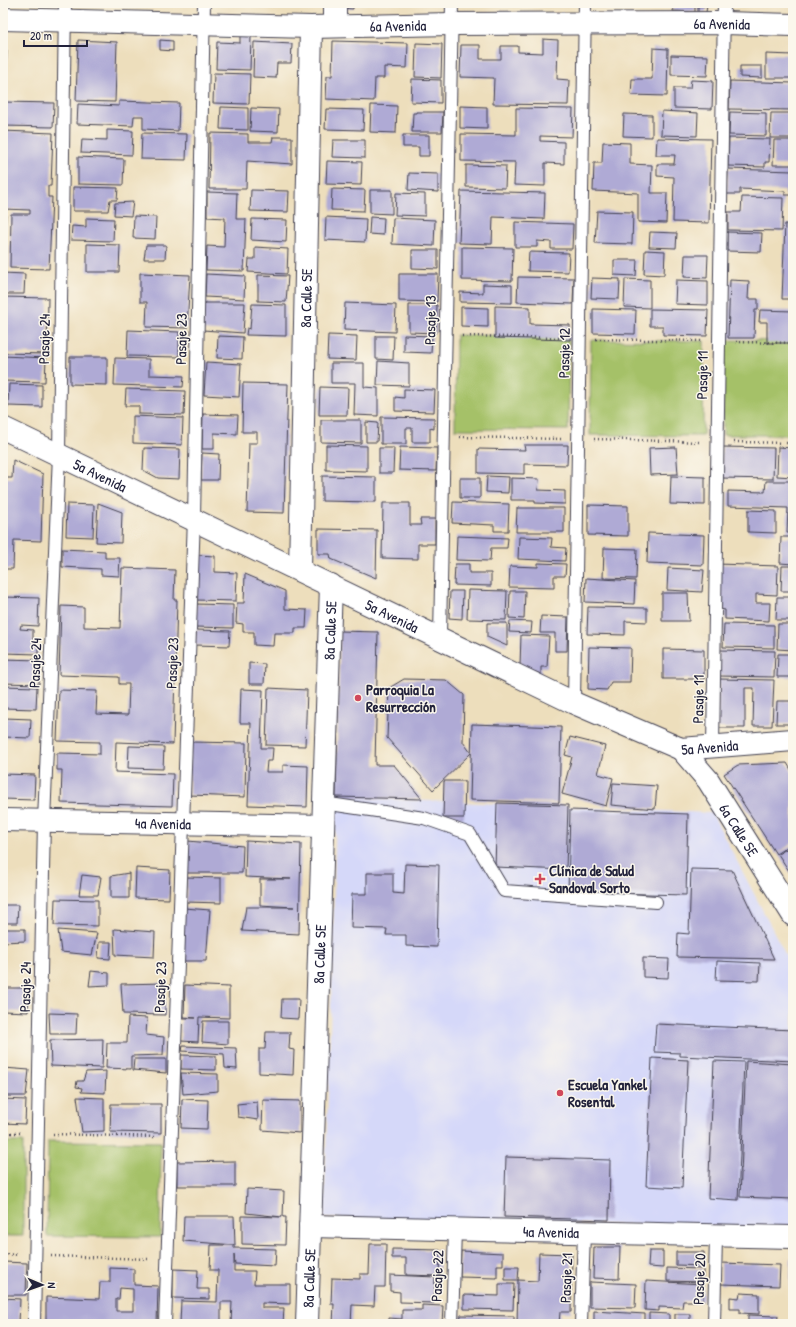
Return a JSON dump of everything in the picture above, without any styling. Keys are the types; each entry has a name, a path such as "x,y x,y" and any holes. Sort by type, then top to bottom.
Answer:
{"street":[{"path":"335,3 335,26"},
{"name":"6a Avenida","path":"3,19 65,12 204,14 311,26 335,26 452,14 585,25 724,13 793,25"},
{"name":"8a Calle SE","path":"300,570 311,26"},
{"name":"5a Avenida","path":"3,428 194,518 574,703 681,750 793,740"},
{"name":"8a Calle SE","path":"307,1324 331,585"},
{"name":"6a Calle SE","path":"681,750 708,780 793,915"},
{"name":"4a Avenida","path":"3,820 323,826"},
{"name":"4a Avenida","path":"310,1226 793,1237"}],"lane":[{"name":"Pasaje 12","path":"574,703 585,3"},
{"name":"Pasaje 24","path":"34,1324 44,820 59,454 65,12"},
{"name":"Pasaje 11","path":"713,747 724,13"},
{"name":"Pasaje 23","path":"165,1324 170,1138 194,518 204,14"},
{"name":"Pasaje 13","path":"440,637 452,14"},
{"path":"323,803 424,818 470,834 504,892 656,902"},
{"name":"Pasaje 22","path":"452,1324 455,1230"},
{"name":"Pasaje 21","path":"581,1324 584,1232"},
{"name":"Pasaje 20","path":"714,1324 716,1236"}],"path":[{"path":"445,336 793,343"},
{"path":"444,436 793,443"},
{"path":"3,1133 170,1138"},
{"path":"3,1254 167,1259"}],"shaded area":[{"name":"Escuela Yankel Rosental","path":"336,797 712,813 793,969 793,1228 324,1218 333,945"}],"green space":[{"path":"456,335 569,336 568,430 455,429"},
{"path":"591,340 704,341 703,436 590,435"},
{"path":"724,340 793,341 793,435 723,435"},
{"path":"48,1141 161,1142 160,1237 47,1236"},
{"path":"3,1142 23,1142 23,1236 3,1236"}],"building":[{"path":"340,3 353,3 353,9 340,8"},
{"path":"674,3 695,3 695,12 673,11"},
{"path":"698,6 707,6 706,12 698,12"},
{"path":"240,35 251,36 250,70 216,69 217,42 240,43"},
{"path":"543,39 558,40 557,79 569,80 568,105 493,104 494,78 460,77 461,45 480,45 480,59 501,59 501,46 518,46 518,52 543,53"},
{"path":"78,40 117,42 115,102 76,101"},
{"path":"160,40 173,41 173,51 160,50"},
{"path":"333,41 408,43 407,68 384,67 384,78 375,78 374,101 326,99 327,76 332,76"},
{"path":"254,42 292,44 291,63 277,63 276,78 253,77"},
{"path":"416,43 442,44 441,78 415,77"},
{"path":"653,48 668,49 667,96 631,95 632,79 652,79"},
{"path":"3,50 7,50 5,93 3,93"},
{"path":"766,54 793,55 793,78 766,78"},
{"path":"671,55 708,56 707,76 671,75"},
{"path":"740,66 762,66 762,78 740,77"},
{"path":"214,73 250,74 249,104 213,103"},
{"path":"412,79 441,80 441,103 411,102"},
{"path":"691,80 713,81 712,109 674,108 674,88 690,88"},
{"path":"730,81 793,83 793,110 729,109"},
{"path":"119,101 179,103 178,131 143,129 143,116 134,116 133,126 77,124 78,104 119,106"},
{"path":"3,102 54,103 53,127 3,126"},
{"path":"371,105 397,106 396,133 370,132"},
{"path":"460,106 487,107 487,129 460,128"},
{"path":"221,107 248,108 248,130 220,129"},
{"path":"251,108 279,109 278,132 250,131"},
{"path":"516,108 573,109 572,137 540,136 540,141 564,142 564,164 545,163 545,186 514,185 515,162 461,161 461,134 516,135"},
{"path":"326,109 364,110 363,130 325,129"},
{"path":"662,111 698,113 697,136 661,135"},
{"path":"443,112 442,132 412,132 413,113"},
{"path":"730,112 766,113 766,136 729,135"},
{"path":"771,113 793,113 793,138 770,138"},
{"path":"624,114 652,115 652,137 623,136"},
{"path":"107,130 133,131 132,155 81,153 82,139 107,140"},
{"path":"3,131 53,133 51,186 48,186 48,197 52,197 49,269 10,268 11,214 30,214 30,210 3,209"},
{"path":"142,133 187,134 186,160 141,159"},
{"path":"210,133 248,134 248,142 272,142 273,137 292,137 292,164 247,161 246,189 209,189"},
{"path":"403,135 429,135 429,156 419,156 419,147 403,147"},
{"path":"657,138 711,139 709,223 673,222 674,177 657,176 657,164 674,164 675,155 656,155"},
{"path":"729,138 770,139 769,162 765,162 765,167 728,166"},
{"path":"333,140 365,140 365,158 332,157"},
{"path":"774,140 793,140 793,165 773,165"},
{"path":"603,142 630,143 630,164 652,165 651,193 667,193 666,223 638,222 638,193 593,191 594,163 602,163"},
{"path":"78,157 124,159 123,185 78,184"},
{"path":"327,161 362,162 361,185 326,184"},
{"path":"466,165 506,166 505,188 466,187"},
{"path":"728,169 793,171 793,195 785,195 785,191 740,189 740,194 727,194"},
{"path":"409,173 438,174 438,192 408,190"},
{"path":"73,187 118,188 117,200 110,200 108,211 73,211"},
{"path":"332,189 365,190 364,211 331,210"},
{"path":"251,190 289,191 288,212 250,211"},
{"path":"370,190 392,190 392,214 370,213"},
{"path":"461,191 545,193 544,219 493,217 492,244 459,243"},
{"path":"207,192 237,193 236,219 246,219 244,271 206,270 207,246 224,247 225,218 207,217"},
{"path":"396,193 425,194 425,216 395,215"},
{"path":"742,197 783,198 782,231 728,230 728,212 741,212"},
{"path":"133,202 131,216 114,215 115,203"},
{"path":"597,211 633,212 632,244 595,243"},
{"path":"3,212 6,213 5,238 3,238"},
{"path":"134,216 156,217 155,239 133,238"},
{"path":"326,217 366,219 365,242 325,240"},
{"path":"370,217 384,218 383,235 369,234"},
{"path":"86,218 114,219 113,241 71,240 72,226 86,227"},
{"path":"393,218 435,220 434,246 392,244"},
{"path":"252,219 287,220 286,242 251,240"},
{"path":"515,222 573,224 572,249 551,249 551,242 537,241 537,247 515,247"},
{"path":"785,224 793,224 793,299 782,299"},
{"path":"650,232 677,233 676,248 649,247"},
{"path":"727,232 762,233 761,252 727,251"},
{"path":"3,241 6,241 5,266 3,266"},
{"path":"87,244 120,245 119,272 87,272"},
{"path":"146,245 166,245 165,259 144,259"},
{"path":"255,247 288,249 287,274 248,272 249,259 255,259"},
{"path":"462,247 513,248 512,281 462,280"},
{"path":"412,250 438,250 438,269 412,268"},
{"path":"645,250 665,251 664,275 644,274"},
{"path":"529,252 569,253 568,272 528,271"},
{"path":"685,255 708,255 707,278 684,277"},
{"path":"614,260 637,260 636,276 614,275"},
{"path":"3,273 25,274 24,294 3,294"},
{"path":"140,273 190,275 187,328 146,327 147,302 140,302"},
{"path":"206,274 245,276 244,299 205,297"},
{"path":"399,274 438,274 437,302 399,301"},
{"path":"258,275 288,276 286,302 258,301"},
{"path":"518,277 574,278 573,304 517,302"},
{"path":"592,278 620,279 619,299 591,298"},
{"path":"625,279 650,280 650,308 624,307"},
{"path":"676,280 708,281 708,305 675,304"},
{"path":"730,280 749,281 748,299 758,299 758,310 755,310 754,338 728,338"},
{"path":"483,284 512,285 512,303 460,302 460,292 483,293"},
{"path":"3,297 48,298 47,354 3,353"},
{"path":"204,303 245,303 243,333 203,330"},
{"path":"345,303 396,305 395,332 344,330"},
{"path":"252,304 286,305 286,336 246,335 247,328 250,329"},
{"path":"409,305 437,305 436,333 409,332"},
{"path":"495,306 530,307 530,324 570,325 570,340 495,338"},
{"path":"461,307 488,308 488,327 461,326"},
{"path":"593,309 636,310 635,334 593,333"},
{"path":"650,309 708,310 707,336 663,335 663,326 650,326"},
{"path":"760,310 793,311 793,343 767,343 767,322 759,322"},
{"path":"128,330 179,332 179,357 127,356"},
{"path":"328,335 357,336 356,360 327,359"},
{"path":"404,335 432,336 431,353 404,352"},
{"path":"218,336 243,337 242,359 217,358"},
{"path":"376,336 394,336 393,360 376,359"},
{"path":"3,356 46,358 45,382 3,381"},
{"path":"70,357 107,357 107,385 70,384"},
{"path":"115,358 149,359 149,375 184,376 183,387 114,385"},
{"path":"378,361 409,363 409,386 377,385"},
{"path":"206,362 241,364 239,397 204,395"},
{"path":"331,363 364,363 364,387 378,388 378,416 354,415 355,383 331,383"},
{"path":"243,383 288,384 284,513 247,512 249,443 257,443 257,432 242,432"},
{"path":"9,384 42,385 42,407 8,406"},
{"path":"320,387 348,388 347,415 319,415"},
{"path":"126,389 185,391 184,415 139,414 139,406 125,406"},
{"path":"404,389 435,390 434,412 395,411 395,397 404,398"},
{"path":"203,414 238,415 237,434 214,433 214,449 202,449"},
{"path":"133,416 183,418 182,445 133,443"},
{"path":"381,417 434,418 434,429 430,428 430,442 412,442 412,428 406,428 406,444 381,444"},
{"path":"321,420 361,420 361,443 321,442"},
{"path":"366,422 378,423 377,442 366,442"},
{"path":"326,445 367,446 367,471 326,470"},
{"path":"524,445 568,445 567,465 524,464 524,474 478,473 478,449 525,450"},
{"path":"400,447 437,448 436,471 399,470"},
{"path":"676,447 678,474 650,475 649,448"},
{"path":"722,447 774,448 773,479 721,478"},
{"path":"778,447 793,448 793,477 777,476"},
{"path":"144,448 180,449 179,479 158,478 143,470"},
{"path":"379,448 394,448 393,473 379,473"},
{"path":"202,453 219,454 218,480 201,480"},
{"path":"13,460 43,474 41,541 14,540 13,569 3,569 3,478 12,478"},
{"path":"322,476 376,477 376,502 322,501"},
{"path":"487,476 509,477 508,493 486,492"},
{"path":"671,476 705,477 705,505 670,504"},
{"path":"460,478 480,478 480,498 460,498"},
{"path":"511,478 539,479 538,490 565,491 565,504 535,503 535,500 511,500"},
{"path":"766,481 793,481 793,533 787,533 788,508 728,506 728,491 765,492"},
{"path":"453,502 509,504 508,531 494,531 494,525 452,523"},
{"path":"98,503 122,512 121,543 96,542"},
{"path":"383,503 410,503 410,525 421,525 420,519 435,519 435,544 418,544 418,559 382,558"},
{"path":"67,504 94,505 93,537 66,536"},
{"path":"588,505 628,506 628,536 588,535"},
{"path":"517,508 564,508 564,532 516,532"},
{"path":"748,510 776,511 776,533 748,532"},
{"path":"318,529 377,530 376,578 331,559 330,554 318,554"},
{"path":"648,533 704,535 703,565 647,563"},
{"path":"457,536 508,538 507,548 491,548 490,561 456,560"},
{"path":"519,537 552,538 551,547 566,548 565,561 518,559"},
{"path":"781,537 793,537 793,564 780,563"},
{"path":"604,548 637,549 636,579 603,578"},
{"path":"62,549 105,551 105,558 120,558 119,576 101,575 101,569 62,567"},
{"path":"197,555 215,556 215,572 237,573 236,601 196,600"},
{"path":"538,563 566,564 565,576 554,576 554,588 509,587 510,566 538,567"},
{"path":"455,564 469,564 469,573 491,573 491,586 454,585"},
{"path":"717,564 778,566 777,595 756,594 756,603 770,603 769,621 725,619 725,610 720,609"},
{"path":"782,566 793,566 793,591 781,591"},
{"path":"122,568 175,570 174,600 177,600 173,744 116,742 115,772 173,774 172,806 61,803 62,770 57,770 57,753 100,754 100,742 57,741 59,690 97,691 96,714 128,715 129,684 119,684 119,677 59,675 61,606 84,607 84,627 120,628"},
{"path":"668,568 704,570 702,592 667,590"},
{"path":"245,574 285,591 285,609 307,610 306,628 295,628 295,633 274,633 273,646 254,645 254,632 243,632 243,624 236,623 237,603 244,603"},
{"path":"586,578 635,581 634,604 585,602"},
{"path":"468,590 507,591 506,620 467,619"},
{"path":"450,591 463,591 462,619 449,618"},
{"path":"510,591 525,591 524,619 509,618"},
{"path":"662,593 688,593 689,621 662,621"},
{"path":"3,597 39,598 38,626 21,625 20,629 33,630 33,642 38,642 38,654 3,653"},
{"path":"777,597 793,597 793,620 776,620"},
{"path":"196,604 233,605 233,628 196,627"},
{"path":"588,607 647,608 647,622 625,621 625,635 587,634"},
{"path":"541,616 568,617 567,651 555,651 555,633 540,633"},
{"path":"510,621 532,622 531,633 509,632"},
{"path":"487,623 507,623 507,646 487,637"},
{"path":"724,624 774,625 774,648 723,647"},
{"path":"778,624 793,624 793,650 777,649"},
{"path":"196,630 230,631 229,646 195,645"},
{"name":"Parroquia La Resurrección","path":"340,631 378,632 375,765 394,765 422,799 336,797"},
{"path":"521,635 549,636 547,667 541,667 541,674 520,666"},
{"path":"589,647 631,648 630,682 611,682 607,690 588,689"},
{"path":"663,649 704,650 704,679 663,679"},
{"path":"719,650 775,651 774,677 718,676"},
{"path":"778,654 793,654 793,677 777,677"},
{"path":"3,659 40,660 39,684 3,683"},
{"path":"249,663 265,664 264,684 249,684"},
{"name":"Parroquia La Resurrección","path":"404,679 446,680 464,695 463,742 471,753 433,790 387,738 389,688"},
{"path":"719,679 774,680 772,726 753,726 754,688 745,688 745,728 717,728"},
{"path":"3,686 37,687 36,709 3,708"},
{"path":"268,688 307,690 305,746 266,745"},
{"path":"241,689 263,690 261,748 273,748 272,761 267,761 266,772 283,772 283,765 308,766 307,807 248,805 251,723 240,723"},
{"path":"777,701 793,701 793,724 776,724"},
{"path":"5,718 31,719 30,738 3,737"},
{"path":"472,724 561,727 559,803 470,800"},
{"path":"570,737 605,746 598,774 613,778 606,806 562,794 572,757 565,755"},
{"path":"190,742 246,743 245,797 189,795"},
{"path":"129,746 164,747 163,769 128,768"},
{"path":"787,763 793,773 793,843 776,854 724,774 738,765"},
{"path":"3,774 35,775 34,800 3,799"},
{"path":"444,781 465,781 464,818 443,818"},
{"path":"613,783 657,786 655,809 611,805"},
{"path":"497,803 568,805 566,870 495,867"},
{"path":"570,810 688,814 686,895 568,892"},
{"path":"188,841 243,846 242,873 187,873"},
{"path":"246,841 301,844 299,934 242,931 246,907 294,907 260,905 260,879 291,879 245,877"},
{"path":"793,845 793,873 791,874 778,854"},
{"path":"405,864 439,865 437,947 406,946 406,935 386,935 387,929 351,928 352,894 367,894 367,873 393,873 393,893 404,894"},
{"path":"136,868 170,870 169,899 135,898"},
{"path":"691,869 732,870 774,959 677,957 678,933 689,934"},
{"path":"129,873 129,898 111,898 111,876"},
{"path":"82,875 101,877 98,895 79,895"},
{"path":"187,877 221,878 221,903 186,902"},
{"path":"55,899 98,900 98,926 54,925"},
{"path":"3,905 18,905 17,923 3,923"},
{"path":"184,908 210,910 206,961 182,961"},
{"path":"3,929 25,929 25,941 3,942"},
{"path":"114,929 155,932 154,957 115,955"},
{"path":"58,930 97,933 92,955 61,952"},
{"path":"99,942 111,942 110,959 98,958"},
{"path":"643,958 669,959 668,978 643,977"},
{"path":"717,961 760,963 759,981 716,980"},
{"path":"91,971 109,973 109,985 89,986"},
{"path":"165,983 165,1015 123,1014 121,984"},
{"path":"185,985 229,987 229,1018 199,1017 198,1042 181,1041 181,1018 196,1018 184,1017"},
{"path":"3,988 29,988 28,1012 3,1011"},
{"path":"282,999 299,999 298,1019 281,1018"},
{"path":"49,1013 77,1014 76,1034 50,1034"},
{"path":"128,1017 147,1018 146,1035 164,1037 163,1055 131,1056 131,1069 106,1068 107,1043 127,1043"},
{"path":"203,1021 228,1021 228,1044 202,1042"},
{"path":"656,1024 793,1030 793,1061 680,1056 680,1053 654,1052"},
{"path":"266,1032 290,1032 289,1049 294,1050 293,1075 259,1073 259,1049 265,1049"},
{"path":"103,1039 102,1068 51,1066 50,1040"},
{"path":"183,1046 236,1048 237,1069 225,1068 224,1054 182,1051"},
{"path":"181,1055 216,1056 216,1070 181,1069"},
{"path":"652,1058 688,1060 682,1188 646,1186"},
{"path":"134,1059 166,1059 166,1073 133,1070"},
{"path":"714,1061 744,1062 738,1200 708,1198"},
{"path":"746,1061 793,1064 793,1199 740,1197"},
{"path":"4,1068 29,1070 26,1096 3,1096"},
{"path":"106,1071 105,1093 81,1092 82,1088 76,1087 77,1081 83,1081 86,1072"},
{"path":"181,1073 218,1074 218,1091 183,1094"},
{"path":"77,1097 104,1098 104,1131 82,1132"},
{"path":"3,1099 26,1100 25,1124 3,1123"},
{"path":"182,1099 208,1100 207,1129 181,1128"},
{"path":"263,1100 300,1101 300,1133 262,1130"},
{"path":"257,1102 258,1120 238,1117 237,1104"},
{"path":"111,1104 161,1104 161,1133 110,1132"},
{"path":"506,1157 610,1160 609,1220 504,1217"},
{"path":"235,1161 235,1186 177,1186 177,1162"},
{"path":"247,1189 284,1191 283,1217 286,1217 285,1245 242,1244 242,1216 282,1217 246,1213"},
{"path":"184,1216 234,1216 235,1245 183,1241"},
{"path":"370,1244 386,1244 385,1287 375,1287 374,1306 352,1305 351,1324 333,1324 334,1304 331,1304 332,1278 360,1279 360,1274 369,1274"},
{"path":"211,1245 234,1245 234,1248 276,1249 275,1266 235,1264 234,1254 234,1271 255,1271 254,1284 290,1284 290,1304 262,1303 262,1308 284,1308 283,1324 231,1324 232,1302 221,1302 221,1324 180,1324 181,1301 217,1302 218,1270 210,1270"},
{"path":"594,1247 620,1247 619,1279 593,1278"},
{"path":"392,1249 440,1250 439,1276 406,1275 406,1258 392,1258"},
{"path":"461,1251 503,1253 503,1265 497,1265 497,1278 460,1277"},
{"path":"649,1251 663,1251 663,1268 648,1267"},
{"path":"676,1252 704,1252 704,1266 676,1265"},
{"path":"539,1253 572,1254 571,1312 560,1312 559,1324 517,1324 518,1280 538,1281"},
{"path":"791,1258 793,1258 793,1287 790,1287"},
{"path":"3,1262 27,1263 26,1295 3,1295"},
{"path":"721,1263 780,1265 779,1286 721,1284"},
{"path":"505,1267 519,1267 518,1280 505,1280"},
{"path":"110,1268 134,1269 134,1285 158,1286 157,1324 46,1321 46,1297 99,1299 100,1282 110,1282","holes":["120,1288 133,1289 133,1311 116,1311 116,1299 119,1299"]},
{"path":"667,1268 703,1269 703,1282 667,1281"},
{"path":"173,1269 198,1270 197,1289 209,1289 209,1299 173,1298"},
{"path":"390,1275 435,1277 434,1303 400,1302 400,1292 390,1291"},
{"path":"646,1281 703,1284 703,1301 683,1301 682,1308 659,1307 659,1311 645,1310"},
{"path":"590,1282 636,1284 635,1308 590,1307"},
{"path":"499,1284 514,1284 513,1310 464,1309 464,1295 499,1296"},
{"path":"740,1293 759,1294 759,1314 740,1313 740,1309 730,1309 730,1297 739,1298"},
{"path":"3,1298 20,1299 19,1324 3,1323"},
{"path":"422,1305 443,1306 442,1324 389,1324 389,1318 402,1319 402,1310 422,1310"},
{"path":"594,1311 645,1314 645,1324 594,1324"},
{"path":"649,1313 669,1314 669,1324 649,1324"},
{"path":"675,1314 690,1314 690,1322 702,1324 675,1324"},
{"path":"461,1315 514,1316 514,1324 460,1324"},
{"path":"748,1315 778,1316 777,1324 748,1324"}],"place":[{"name":"Parroquia La Resurrección","path":"358,698"},
{"name":"Clínica de Salud Sandoval Sorto","path":"540,879"},
{"name":"Escuela Yankel Rosental","path":"560,1093"}]}
